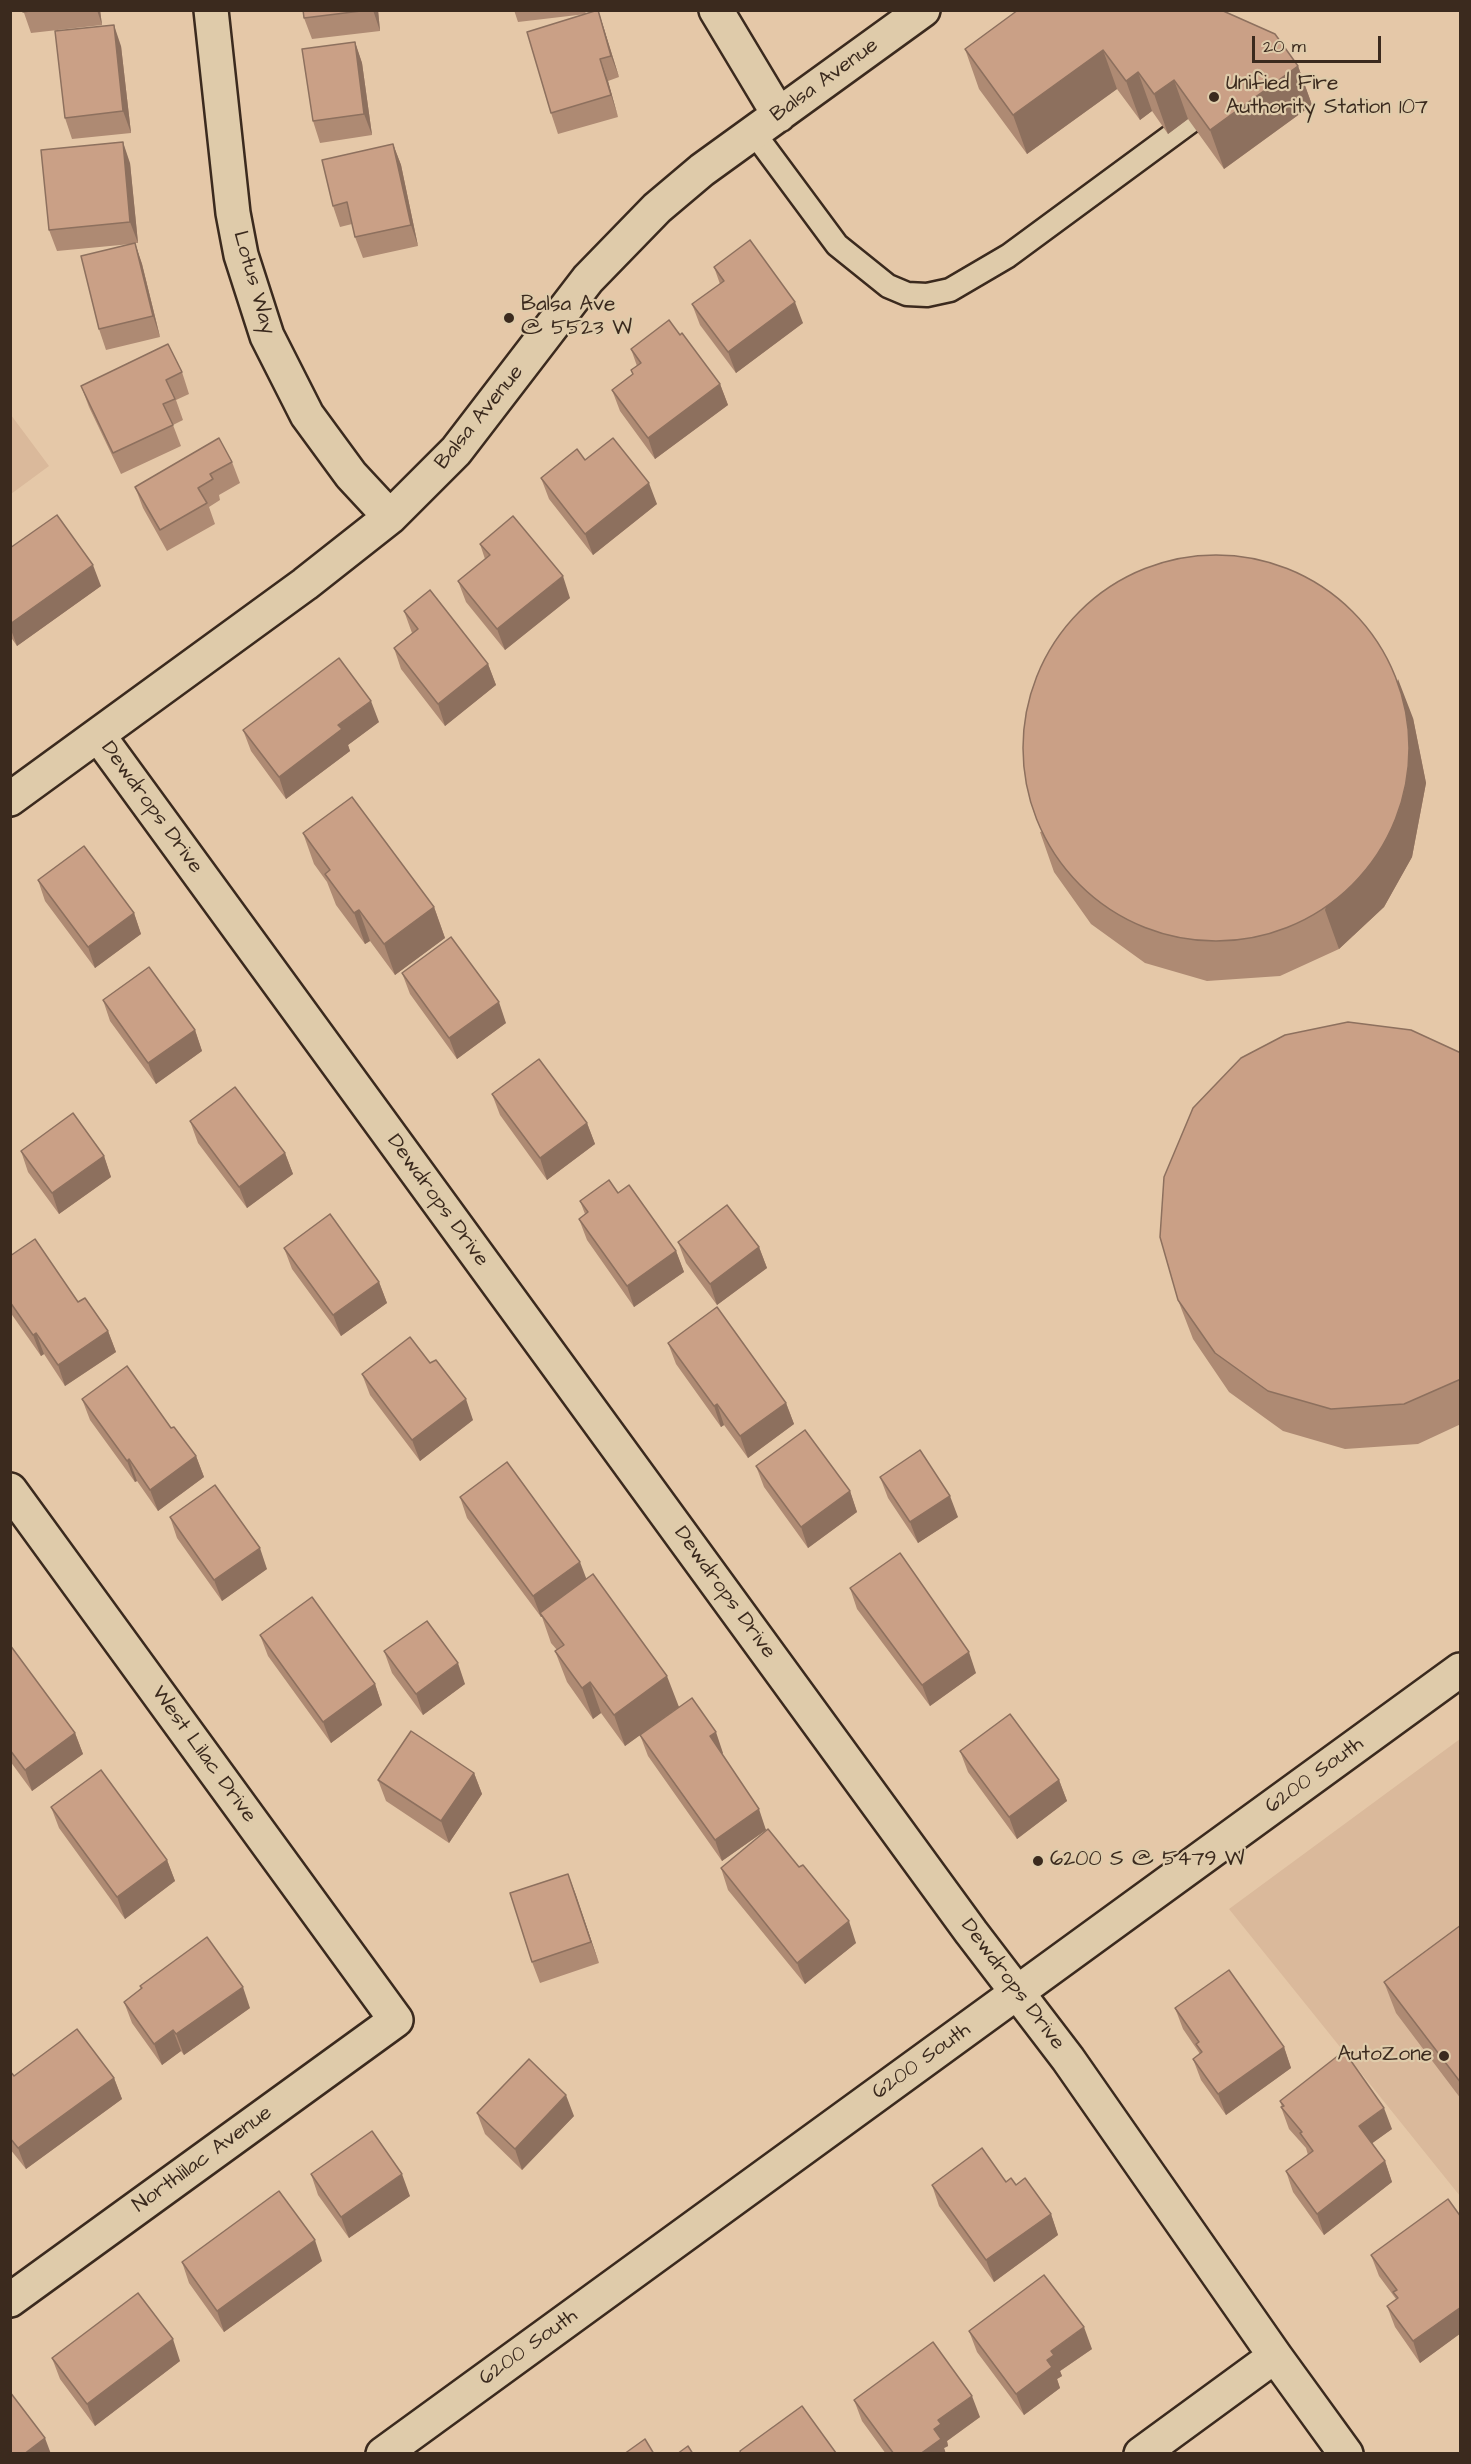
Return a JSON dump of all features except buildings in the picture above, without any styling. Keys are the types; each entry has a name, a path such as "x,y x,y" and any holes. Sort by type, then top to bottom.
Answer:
{"street":[{"name":"Lotus Way","path":"211,10 233,213 241,255 267,336 307,415 351,475 390,517"},
{"path":"716,10 766,124"},
{"name":"Balsa Avenue","path":"10,799 305,584 390,517 456,451 556,319 622,242 666,200 923,10"},
{"name":"Dewdrops Drive","path":"98,735 1016,1993 1068,2059 1346,2454"},
{"name":"West Lilac Drive","path":"10,1490 396,2020"},
{"name":"6200 South","path":"383,2454 1461,1670"},
{"name":"Northlilac Avenue","path":"10,2300 396,2020"},
{"path":"1141,2454 1275,2356"}],"lane":[{"path":"766,124 837,246 888,286 907,294 927,296 950,290 1008,256 1190,122"}],"shaded area":[{"path":"11,415 49,466 10,494"},
{"path":"1460,1739 1460,2196 1229,1909"}],"place":[{"name":"Unified Fire Authority Station 107","path":"1214,97"},
{"name":"Balsa Ave @ 5523 W","path":"509,318"},
{"name":"6200 S @ 5479 W","path":"1038,1861"},
{"name":"AutoZone","path":"1444,2056"}]}
